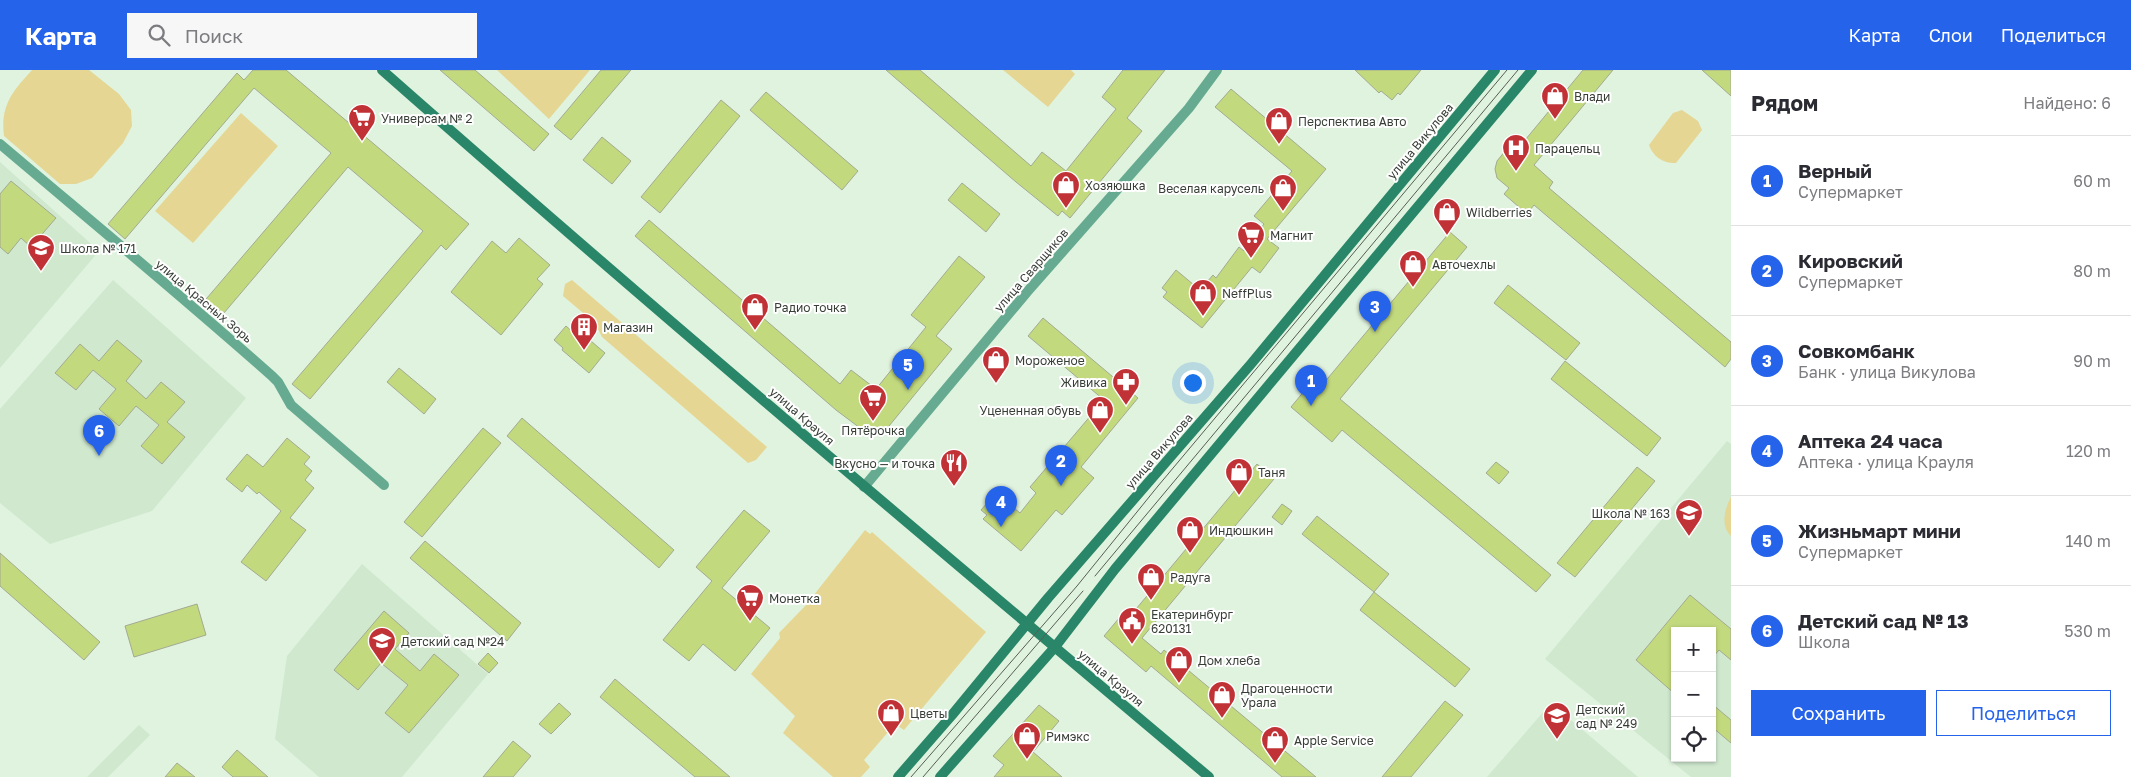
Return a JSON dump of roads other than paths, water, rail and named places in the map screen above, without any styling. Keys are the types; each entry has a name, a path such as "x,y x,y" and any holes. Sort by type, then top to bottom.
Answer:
{"street":[{"name":"улица Крауля","path":"382,70 519,191 864,487 1209,777"},
{"name":"улица Сварщиков","path":"864,487 1027,292 1189,108 1217,70"},
{"name":"улица Викулова","path":"898,777 1027,623 1250,364 1495,70"},
{"path":"940,777 1056,647 1115,569 1532,70"},
{"name":"улица Красных Зорь","path":"0,144 122,249 186,300 272,376 278,382 291,405 384,485"}],"tram line":[{"path":"911,777 1077,586 1158,486 1507,70"},
{"path":"1095,576 1518,70"},
{"path":"923,777 1083,591"}],"place":[{"name":"Влади","path":"1555,120"},
{"name":"Универсам № 2","path":"362,142"},
{"name":"Перспектива Авто","path":"1279,145"},
{"name":"Парацельц","path":"1516,172"},
{"name":"Хозяюшка","path":"1066,209"},
{"name":"Веселая карусель","path":"1283,212"},
{"name":"Wildberries","path":"1447,236"},
{"name":"Магнит","path":"1251,259"},
{"name":"Школа № 171","path":"41,272"},
{"name":"Авточехлы","path":"1413,288"},
{"name":"NeffPlus","path":"1203,317"},
{"name":"Радио точка","path":"755,331"},
{"name":"Совкомбанк","path":"1375,332"},
{"name":"Магазин","path":"584,351"},
{"name":"Мороженое","path":"996,384"},
{"name":"Жизньмарт мини","path":"908,390"},
{"name":"Живика","path":"1126,406"},
{"name":"Верный","path":"1311,406"},
{"name":"Пятёрочка","path":"873,422"},
{"name":"Уцененная обувь","path":"1100,434"},
{"name":"Детский сад № 13","path":"99,456"},
{"name":"Кировский","path":"1061,486"},
{"name":"Вкусно — и точка","path":"954,487"},
{"name":"Таня","path":"1239,496"},
{"name":"Аптека 24 часа","path":"1001,527"},
{"name":"Школа № 163","path":"1689,537"},
{"name":"Индюшкин","path":"1190,554"},
{"name":"Радуга","path":"1151,601"},
{"name":"Монетка","path":"750,622"},
{"name":"Екатеринбург 620131","path":"1132,645"},
{"name":"Детский сад №24","path":"382,665"},
{"name":"Дом хлеба","path":"1179,684"},
{"name":"Драгоценности Урала","path":"1222,719"},
{"name":"Цветы","path":"891,737"},
{"name":"Детский сад № 249","path":"1557,740"},
{"name":"Римэкс","path":"1027,760"},
{"name":"Apple Service","path":"1275,764"}]}
